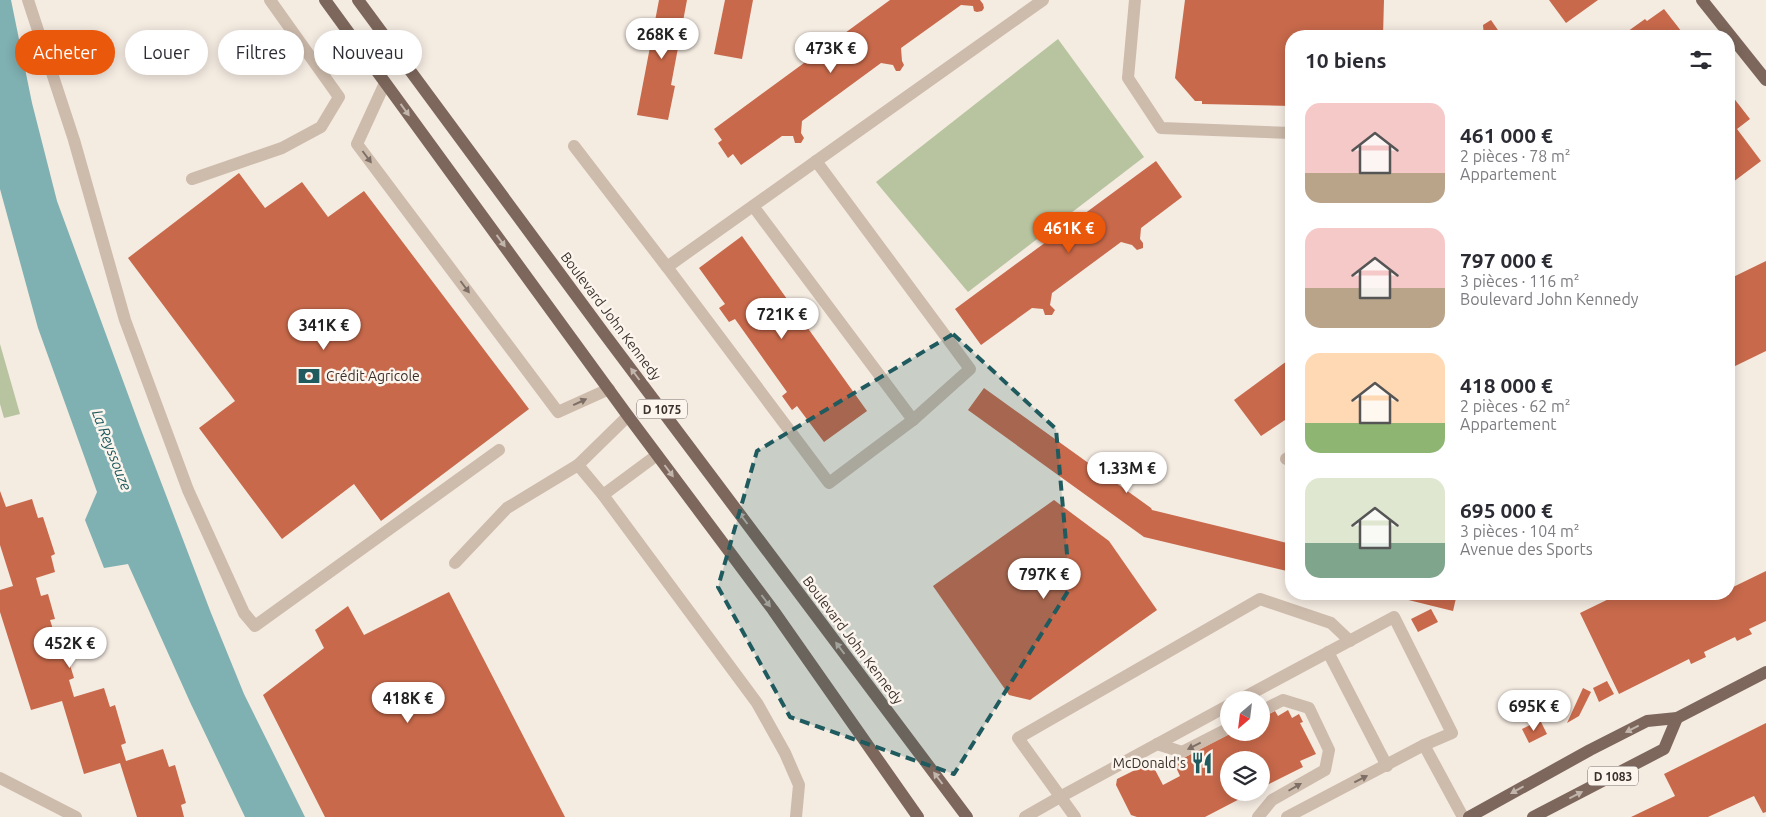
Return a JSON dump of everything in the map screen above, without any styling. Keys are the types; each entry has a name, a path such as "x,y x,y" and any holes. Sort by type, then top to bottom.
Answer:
{"main road":[{"name":"D 1075","path":"325,0 772,610 916,814"},
{"name":"Boulevard John Kennedy","path":"358,0 967,817"},
{"path":"1702,0 1726,30"},
{"path":"1735,41 1766,80"},
{"name":"D 1083","path":"1469,817 1590,750 1647,721 1677,718 1766,672"},
{"name":"D 1083","path":"1533,817 1664,749 1677,718"},
{"path":"916,814 926,817"}],"street":[{"path":"28,0 74,140 125,320 188,490 244,613 255,626 499,450"},
{"path":"192,180 282,148 321,127 339,97 270,0"},
{"path":"667,267 1043,0"},
{"path":"1135,0 1128,78 1161,128 1285,133"},
{"path":"385,83 357,144 558,412 609,389"},
{"path":"574,146 829,483 913,420 970,369 816,161"},
{"path":"753,206 913,420"},
{"path":"455,563 507,508 578,465 628,416"},
{"path":"603,495 657,455"},
{"path":"578,465 603,495 757,703 786,753 798,785 796,817"},
{"path":"1075,817 1018,738 1260,598 1331,623 1350,640"},
{"path":"1255,691 1394,617 1452,733 1424,745 1287,817"},
{"path":"1328,652 1387,766"},
{"path":"1258,817 1272,800 1325,770 1329,750 1309,708 1283,700 1270,706"},
{"path":"1026,817 1220,710"},
{"path":"1157,744 1182,752 1220,733"},
{"path":"1424,745 1463,817"},
{"path":"0,778 76,817"}],"highlighted area":[{"path":"953,334 1056,429 1070,588 954,774 790,717 718,587 757,451"}],"green space":[{"path":"1058,39 1144,157 968,292 876,182"},
{"path":"0,344 20,414 4,418 0,404"}],"water":[{"name":"La Reyssouze","path":"0,0 11,0 17,30 15,30 15,75 26,75 57,201 211,613 244,694 305,817 245,817 190,702 128,564 104,568 85,520 97,492 38,328 0,189"}],"building":[{"path":"659,0 687,0 671,85 675,86 668,120 637,115"},
{"path":"725,0 753,0 742,59 714,54"},
{"path":"890,0 980,0 984,8 982,11 977,12 974,11 973,6 961,5 901,48 904,65 900,71 896,71 893,65 881,63 802,121 801,133 804,138 801,143 795,143 793,136 782,136 741,165 733,154 728,158 718,143 722,140 714,129"},
{"path":"1185,0 1384,0 1383,30 1285,30 1285,106 1202,104 1202,101 1195,101 1175,78"},
{"path":"1549,0 1598,0 1566,23"},
{"path":"1664,9 1680,30 1630,30 1645,19 1647,21"},
{"path":"1491,20 1498,30 1483,30 1483,25"},
{"path":"1735,100 1750,119 1737,129 1761,161 1735,180"},
{"path":"1156,161 1182,197 1141,228 1140,239 1143,243 1143,248 1137,250 1132,245 1121,242 1052,293 1050,305 1055,310 1052,315 1045,315 1043,309 1032,308 981,345 955,309"},
{"path":"239,173 265,208 302,182 328,217 364,191 529,409 381,521 354,484 282,539 199,428 235,401 128,258"},
{"path":"742,236 867,411 824,442 797,406 792,410 782,396 787,392 735,319 729,322 719,308 725,304 699,268"},
{"path":"1766,261 1766,351 1735,366 1735,276"},
{"path":"1285,362 1285,420 1261,436 1234,400"},
{"path":"984,388 1152,510 1285,543 1285,571 1144,537 968,410"},
{"path":"0,491 6,507 32,499 38,518 43,517 55,554 51,556 55,572 36,578 41,596 48,594 55,619 50,620 61,654 66,652 74,678 69,680 74,697 104,688 110,707 115,705 126,743 121,745 126,761 163,749 169,767 175,765 186,803 181,805 184,817 137,817 120,763 84,774 62,701 31,710 0,612 0,590 13,586 0,545"},
{"path":"1054,500 1109,541 1157,610 1030,700 1009,695 933,586"},
{"path":"1766,571 1766,621 1749,629 1752,634 1737,641 1735,637 1704,652 1706,657 1691,664 1689,659 1619,694 1580,613 1607,600 1735,600 1735,586"},
{"path":"449,592 565,817 325,817 263,695 324,648 315,630 348,606 364,635"},
{"path":"1408,600 1456,600 1453,611"},
{"path":"1431,609 1438,622 1418,632 1411,619"},
{"path":"1607,681 1614,694 1599,702 1593,688"},
{"path":"1583,688 1591,692 1579,716 1567,723"},
{"name":"McDonald's","path":"1288,710 1292,718 1299,714 1303,722 1300,723 1316,754 1300,761 1303,767 1270,784 1270,751 1220,751 1220,801 1236,801 1205,817 1137,817 1131,815 1116,785 1117,779 1147,764 1153,766 1163,785 1180,776 1174,763 1220,739 1220,741 1270,741 1270,714 1275,711 1278,716"},
{"path":"1540,720 1547,734 1529,743 1522,729"},
{"path":"1766,723 1766,812 1763,813 1754,796 1708,817 1631,817 1675,796 1664,774"}],"place":[{"name":"Crédit Agricole","path":"309,376"},
{"name":"McDonald's","path":"1202,763"}]}
